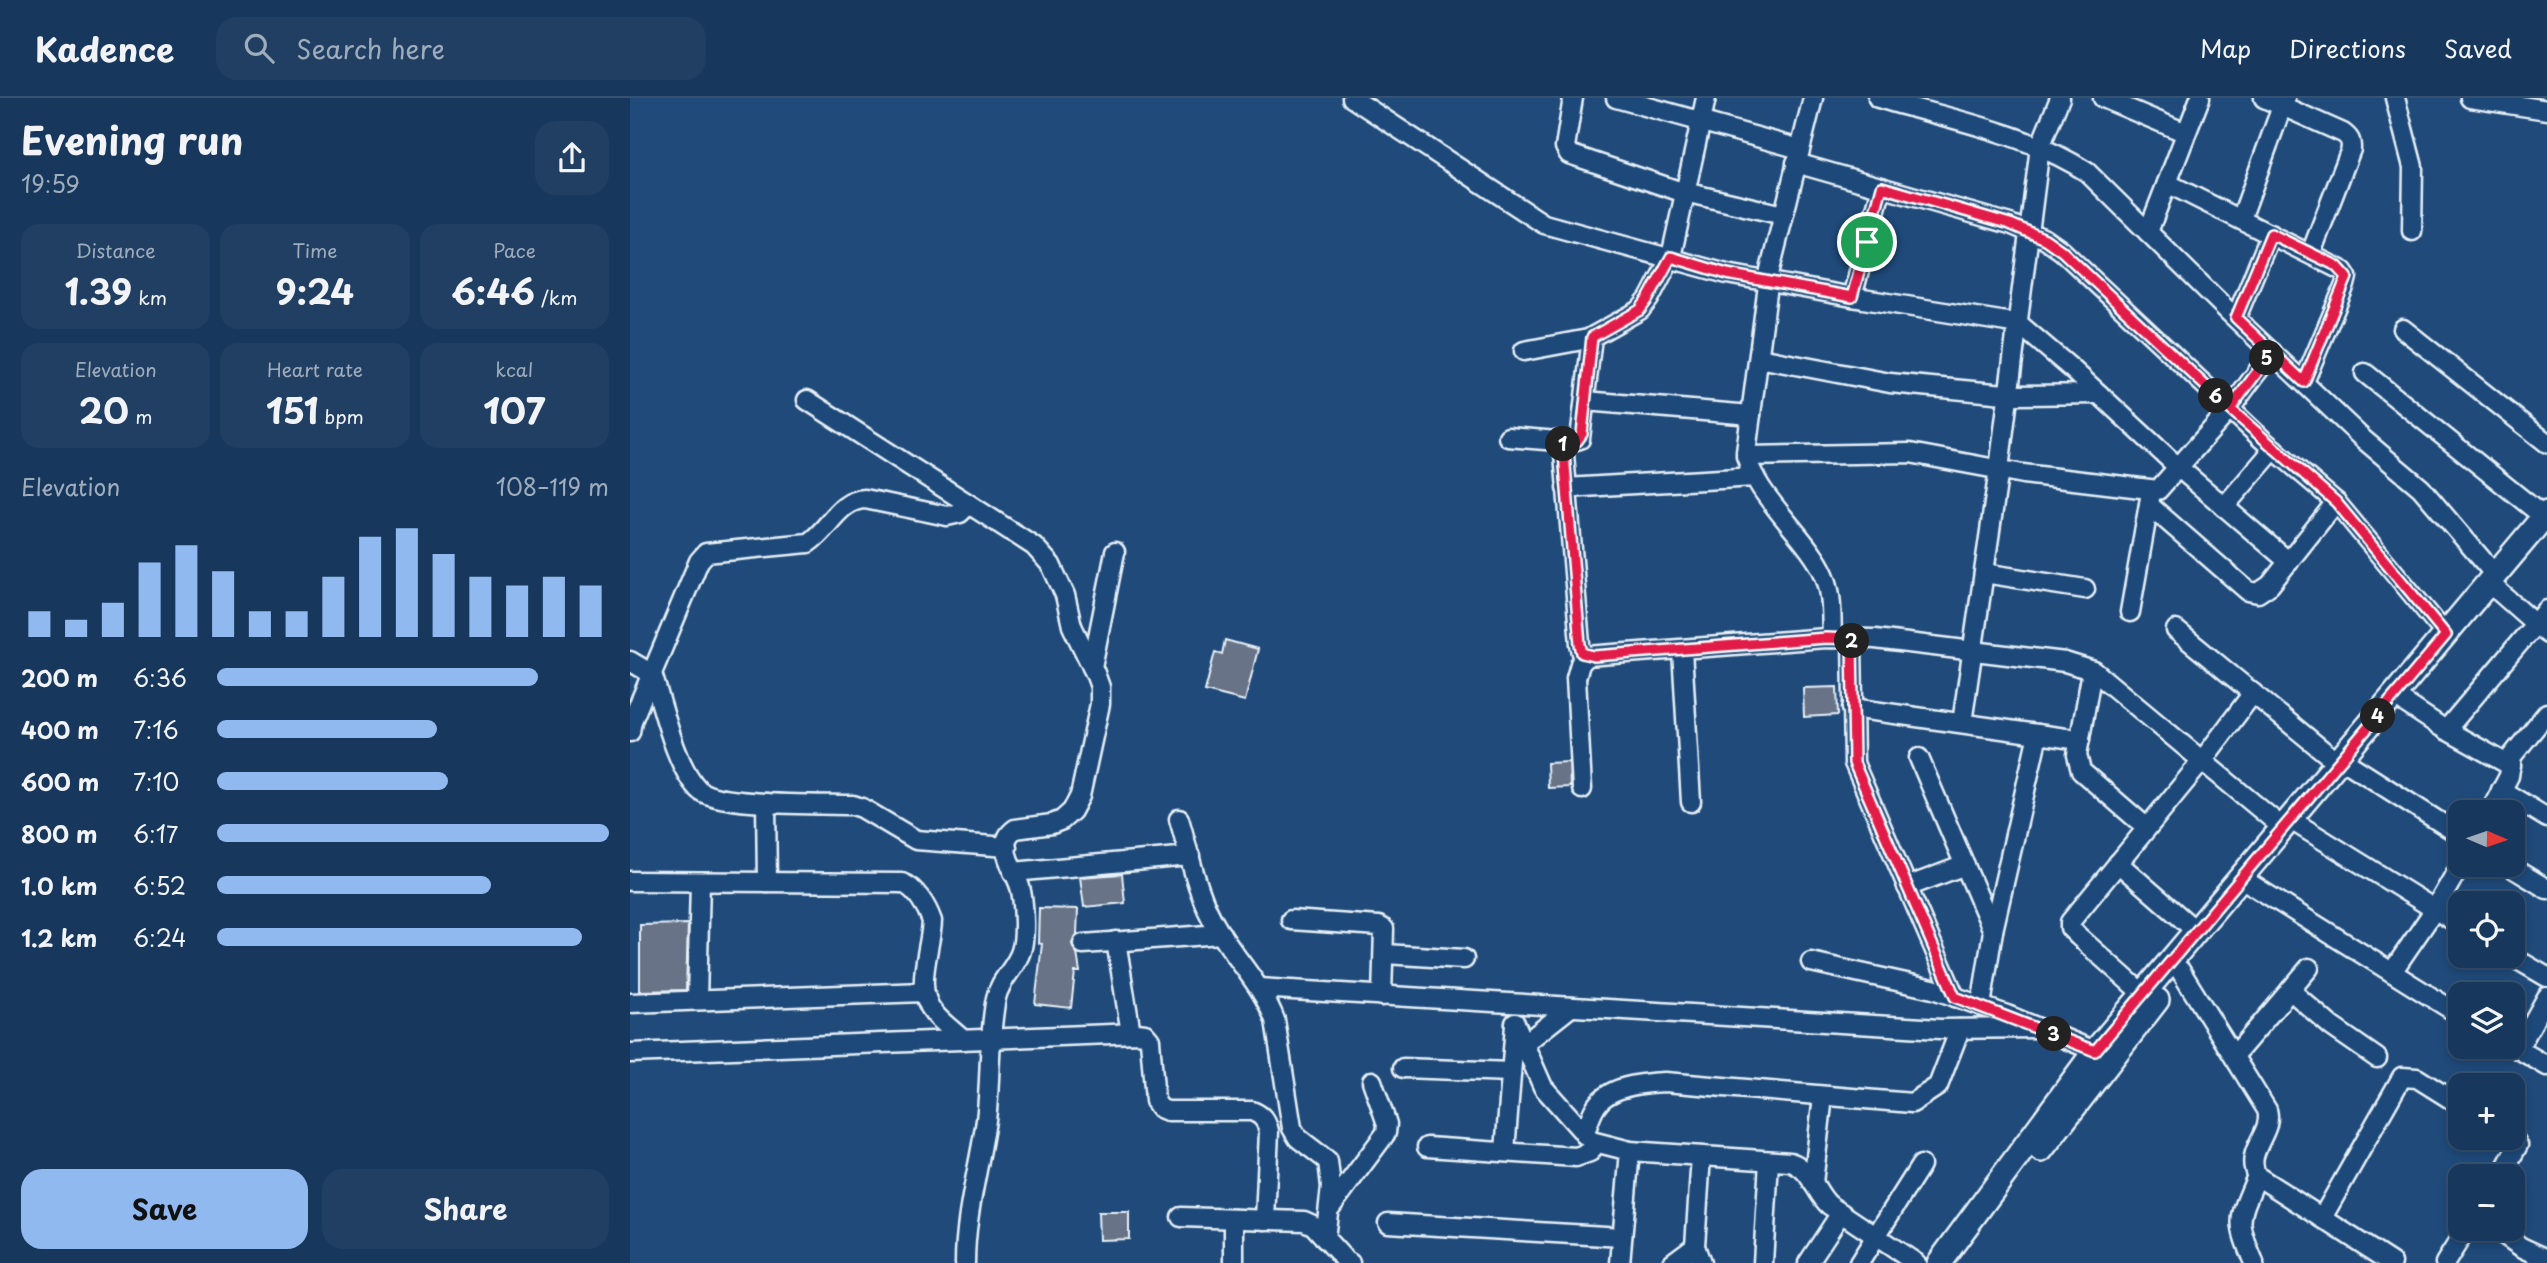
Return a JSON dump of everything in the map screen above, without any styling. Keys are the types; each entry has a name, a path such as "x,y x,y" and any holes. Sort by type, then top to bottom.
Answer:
{"main road":[{"path":"2344,763 2402,701 2546,519"},
{"path":"1957,1263 1995,1209 2291,827 2446,635 2472,611"},
{"path":"1939,1263 2095,1051 2196,930 2291,827"}],"street":[{"path":"1352,98 1544,224 1727,274 2019,324 2288,562"},
{"path":"1573,98 1565,146 1569,154 1685,192 1783,215"},
{"path":"1616,98 1701,123 1882,187 2029,230 2062,251 2273,449 2336,502 2446,635"},
{"path":"1524,351 1570,344 1592,337 1640,310 1648,299 1671,257 1706,98"},
{"path":"1813,98 1769,282 1746,456 1755,477 1823,570 1830,596 1832,638"},
{"path":"1962,723 2019,324 2040,147 2060,98"},
{"path":"2103,98 2186,133"},
{"path":"2148,232 2200,98"},
{"path":"2264,98 2284,102 2343,133 2351,143 2311,253"},
{"path":"2395,98 2413,167 2412,231"},
{"path":"2470,98 2547,110"},
{"path":"1883,99 2040,147 2060,155 2087,172 2363,439 2421,488 2496,582 2543,623 2446,730"},
{"path":"2241,219 2284,102"},
{"path":"2167,183 2337,266 2347,277 2304,382"},
{"path":"1852,297 1882,187"},
{"path":"2236,318 2271,234"},
{"path":"2403,329 2547,443"},
{"path":"1508,437 1563,442 1580,439 1592,337"},
{"path":"2130,612 2150,498 2230,409 2272,352"},
{"path":"1759,358 1890,383 2008,394 2099,394"},
{"path":"2365,373 2546,519"},
{"path":"807,400 1034,546 1051,565 1065,595 1072,626 1100,687 1100,704 1080,796 1072,811 1062,820 1010,832 1007,856 1020,885 1023,900 1023,948 997,995 991,1038 986,1120 967,1217 965,1263"},
{"path":"1585,401 1751,415"},
{"path":"1563,442 1580,644 1582,653 1587,656 1832,638 1875,639 2065,662 2092,671 2202,761 2291,827 2448,917"},
{"path":"2224,507 2273,449"},
{"path":"1746,456 1910,453 2150,498 2248,590 2258,593 2264,590 2336,502"},
{"path":"1566,488 1755,477"},
{"path":"630,732 632,721 699,561 706,553 808,543 816,538 846,504 854,500 865,499 953,517 969,504"},
{"path":"1092,667 1115,552"},
{"path":"1984,573 2085,589"},
{"path":"2176,630 2344,763 2448,828"},
{"path":"1852,639 1854,763 1955,997"},
{"path":"1682,650 1691,802"},
{"path":"1582,789 1576,678 1580,664 1587,656"},
{"path":"630,661 652,674 682,764 700,792 710,797 766,803 853,805 916,840 1007,847"},
{"path":"2092,671 2077,755 2081,771 2147,828"},
{"path":"2143,994 2070,928 2073,916 2202,761 2253,693"},
{"path":"2402,701 2446,730 2511,766"},
{"path":"1852,708 2080,740"},
{"path":"2496,800 2516,749 2547,713"},
{"path":"1981,1006 1993,931 2038,734"},
{"path":"1919,758 1993,931"},
{"path":"2501,790 2547,818"},
{"path":"766,803 767,882"},
{"path":"1180,819 1205,903 1221,934 1259,988 1275,1020 1292,1128 1296,1135 1328,1161 1331,1187 1328,1210 1332,1250"},
{"path":"1013,872 1191,856"},
{"path":"2118,863 2196,930"},
{"path":"1907,887 1965,865"},
{"path":"2525,876 2547,890"},
{"path":"2392,972 2453,877"},
{"path":"630,881 908,885 932,921 924,992 934,1014 963,1040"},
{"path":"697,1000 699,882"},
{"path":"2249,883 2448,1007"},
{"path":"1291,920 1379,926 1384,929 1386,935 1382,996"},
{"path":"1083,944 1221,934"},
{"path":"1116,942 1131,1033"},
{"path":"1385,954 1464,959"},
{"path":"1811,962 1933,989 2095,1051"},
{"path":"2525,964 2547,977"},
{"path":"2234,1056 2309,968"},
{"path":"2180,970 2269,1116 2252,1163 2257,1176 2388,1262"},
{"path":"1259,988 1960,1029 2038,1028"},
{"path":"2290,990 2331,1026 2377,1058"},
{"path":"630,1003 924,992"},
{"path":"2525,1032 2547,997"},
{"path":"1505,1152 1516,1004"},
{"path":"1524,1044 1571,1007"},
{"path":"1515,1023 1543,1087 1590,1139 1630,1151 1799,1165 1805,1169 1822,1198 1916,1263"},
{"path":"1427,1147 1576,1157 1590,1152 1590,1139 1600,1102 1631,1085 1646,1083 1665,1082 1912,1103 1938,1086 1960,1029"},
{"path":"630,1053 1145,1034 1150,1040 1155,1101 1160,1108 1167,1111 1252,1111 1266,1121 1269,1131 1265,1220"},
{"path":"2525,1053 2547,1066"},
{"path":"1403,1068 1510,1079 1543,1087"},
{"path":"2322,1218 2402,1077 2417,1078 2448,1097"},
{"path":"1328,1210 1386,1133 1387,1124 1372,1081"},
{"path":"1813,1182 1823,1096"},
{"path":"1269,1131 1296,1135"},
{"path":"1620,1263 1630,1151"},
{"path":"1672,1263 1698,1255 1701,1156"},
{"path":"1763,1263 1769,1161"},
{"path":"1859,1263 1921,1166"},
{"path":"2254,1263 2244,1240 2240,1218 2257,1176"},
{"path":"1808,1263 1841,1213"},
{"path":"1181,1217 1304,1221 1313,1225 1332,1250 1350,1263"},
{"path":"1234,1219 1234,1263"},
{"path":"1388,1223 1622,1237"},
{"path":"2445,1263 2459,1241"},
{"path":"2512,1241 2547,1259"}],"building":[{"path":"1225,640 1258,649 1245,701 1205,691 1215,652 1222,654"},
{"path":"1837,687 1838,715 1804,717 1803,688"},
{"path":"1569,762 1570,787 1548,788 1547,763"},
{"path":"1122,874 1125,903 1084,907 1080,877"},
{"path":"1039,908 1078,909 1077,934 1072,944 1077,953 1080,972 1075,972 1071,1008 1035,1004 1042,944 1038,943"},
{"path":"688,924 686,990 640,991 640,925"},
{"path":"1098,1212 1129,1212 1129,1239 1099,1240"}],"route":[{"path":"1867,242 1852,297 1727,274 1671,257 1640,310 1592,337 1582,434 1577,441 1563,442 1582,653 1594,656 1826,638 1852,639 1854,763 1955,997 2095,1051 2446,635 2336,502 2230,409 2272,352 2304,382 2347,277 2337,266 2271,234 2236,318 2272,352 2230,409 2062,251 2029,230 1882,187 1867,242"}]}
